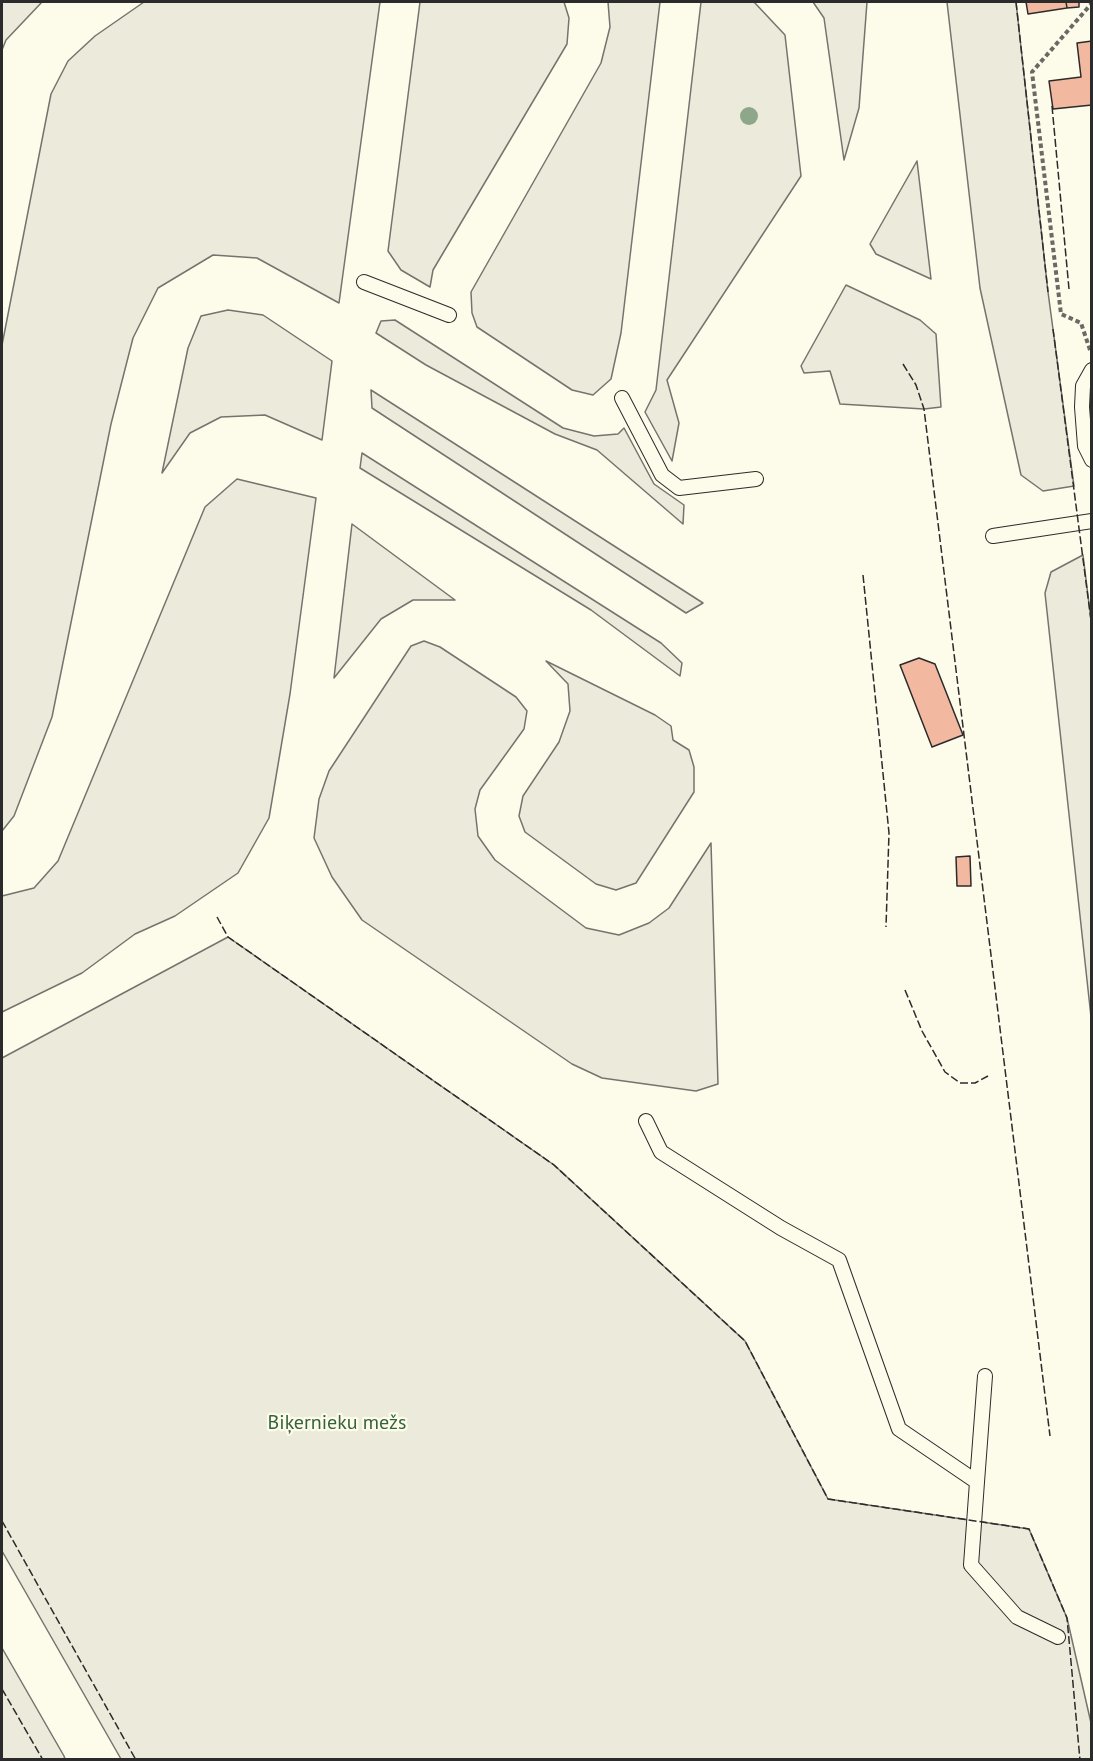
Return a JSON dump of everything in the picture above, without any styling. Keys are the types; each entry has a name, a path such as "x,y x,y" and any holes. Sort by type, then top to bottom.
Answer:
{"lane":[{"path":"364,282 448,315"},
{"path":"1092,370 1083,386 1082,407 1085,446 1092,460"},
{"path":"622,398 662,475 679,488 756,479"},
{"path":"993,536 1092,521"},
{"path":"646,1121 661,1152 782,1228 839,1260 899,1429 977,1482"},
{"path":"985,1376 971,1564 1017,1617 1058,1636"}],"path":[{"path":"1092,3 1032,72 1061,314 1081,323 1092,353"}],"green space":[{"path":"2,2 42,2 6,40 2,50"},
{"path":"144,2 380,2 339,303 257,258 213,255 158,288 133,338 111,424 52,717 14,816 2,831 2,345 51,94 68,61 95,36"},
{"path":"420,2 564,2 569,18 567,44 433,270 430,287 401,270 388,251"},
{"path":"608,2 660,2 621,333 611,379 593,395 572,390 477,327 472,313 471,292 601,63 610,27"},
{"path":"701,2 754,2 785,35 801,176 667,380 679,423 672,461 645,412 656,390"},
{"path":"813,2 867,2 859,108 844,160 824,18"},
{"path":"947,2 1016,2 1048,292 1074,486 1043,491 1021,475 980,288"},
{"path":"917,161 931,279 876,254 870,244"},
{"path":"846,285 920,320 936,334 941,407 924,409 840,404 830,371 804,373 801,366"},
{"path":"228,310 263,315 332,361 322,440 265,415 221,417 190,433 162,473 188,348 201,316"},
{"path":"395,320 563,428 594,436 618,434 624,428 654,484 684,505 683,524 597,450 555,434 426,365 376,333 381,321"},
{"path":"371,390 703,603 686,613 372,408"},
{"path":"362,453 661,643 682,663 680,676 591,610 360,468"},
{"path":"237,479 316,498 290,694 269,818 238,873 175,916 135,934 82,973 2,1012 2,896 34,888 58,861 205,507"},
{"path":"352,524 455,600 413,600 381,619 334,678"},
{"path":"1083,555 1092,628 1091,1017 1045,593 1051,572"},
{"path":"424,641 440,647 516,697 527,711 524,729 480,790 475,809 478,836 495,860 586,928 619,935 649,923 669,908 711,843 718,1084 696,1091 602,1078 572,1064 362,920 332,877 314,838 319,799 329,771 411,646"},
{"path":"546,661 655,715 671,726 673,740 689,750 694,767 694,792 636,883 616,890 596,884 525,832 519,816 523,796 559,742 570,711 568,684"},
{"name":"Biķernieku mežs","path":"228,937 554,1165 745,1341 828,1499 1029,1529 1067,1618 1091,1723 1091,1759 121,1759 2,1551 2,1058"},
{"path":"2,1648 64,1756 65,1759 2,1759"}],"building":[{"path":"1026,2 1066,2 1067,8 1028,14"},
{"path":"1066,2 1079,2 1079,7 1067,8"},
{"path":"1092,41 1092,105 1053,109 1049,81 1081,77 1077,43"},
{"path":"919,658 935,664 963,735 932,747 900,665"},
{"path":"970,856 971,886 957,886 956,857"}],"fence":[{"path":"1016,2 1048,292"},
{"path":"1052,106 1069,289"},
{"path":"1053,329 1092,628"},
{"path":"903,364 916,385 924,409 1050,1436"},
{"path":"863,575 889,833 886,927"},
{"path":"217,917 228,937 554,1165 745,1341 828,1499 1029,1529 1067,1618 1080,1760"},
{"path":"905,990 922,1031 945,1072 960,1083 975,1083 988,1076"},
{"path":"2,1521 136,1760"},
{"path":"2,1689 43,1760"}]}
